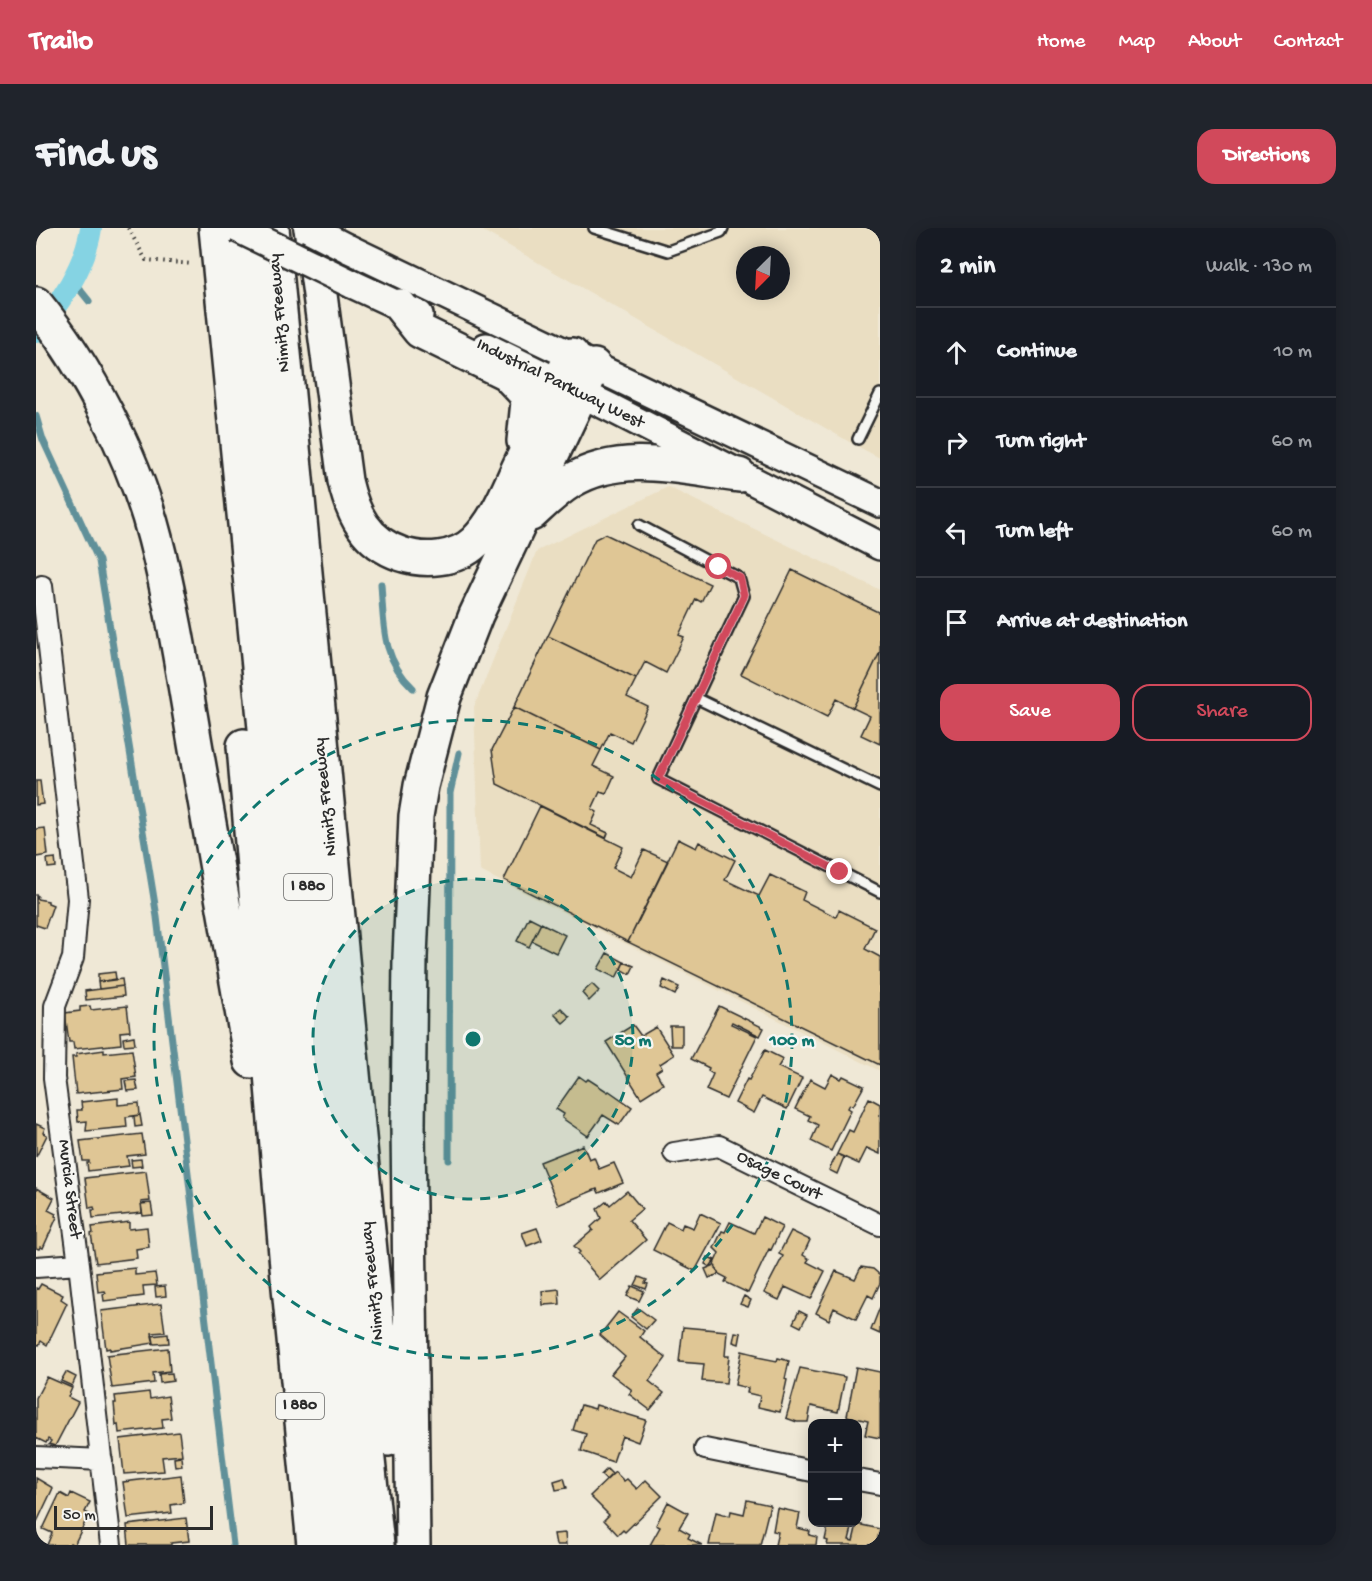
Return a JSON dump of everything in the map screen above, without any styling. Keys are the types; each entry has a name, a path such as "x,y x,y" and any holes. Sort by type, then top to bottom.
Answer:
{"highway":[{"name":"I 880","path":"193,228 243,731 287,1267 314,1545"},
{"name":"I 880","path":"216,228 345,1545"},
{"name":"I 880","path":"246,228 313,943 377,1545"},
{"name":"Nimitz Freeway","path":"272,228 399,1545"},
{"path":"309,228 345,482 357,519 368,534 383,546 402,554 421,558 441,558 460,552 474,544 498,512 522,461 577,374"},
{"path":"36,304 67,345 109,420 142,498 155,536 173,616 287,1267"},
{"path":"400,306 420,331 506,373 525,393 528,402 522,461"},
{"path":"413,1545 408,1125 411,911 421,786 444,697 477,615 521,523 577,374"},
{"path":"521,523 553,493 572,480 594,470 619,463 646,463 739,475"}],"main road":[{"name":"Industrial Parkway West","path":"237,228 400,306 577,374 880,503"},
{"name":"Industrial Parkway West","path":"309,228 577,374 739,475 880,546"}],"street":[{"name":"Murcia Street","path":"42,586 78,899 73,958 55,1006 45,1077 79,1264 111,1545"},
{"name":"Osage Court","path":"674,1153 719,1146 880,1225"},
{"path":"36,1267 79,1264"},
{"path":"705,1449 808,1470"},
{"path":"36,1457 102,1460"},
{"path":"862,1481 880,1484"}],"lane":[{"path":"594,228 668,251 721,232 723,228"},
{"path":"858,439 880,394"},
{"path":"639,525 740,578 744,596 658,779 880,892"},
{"path":"696,698 880,787"}],"path":[{"path":"128,228 146,260 197,264"}],"shaded area":[{"path":"478,228 880,228 880,458 853,444"},
{"path":"668,487 880,590 880,1071 480,871 474,707 537,551"}],"building":[{"path":"605,534 710,584 701,602 696,599 679,635 684,637 666,673 645,662 636,679 548,636 595,539"},
{"path":"792,570 880,613 880,652 853,708 836,699 827,717 741,674"},
{"path":"548,636 636,679 627,697 648,707 631,742 610,732 601,750 514,707"},
{"path":"880,652 880,744 861,735 870,716 853,708"},
{"path":"514,707 601,750 593,766 614,776 606,794 600,792 592,809 597,812 591,825 608,833 606,838 497,784 492,750"},
{"path":"36,781 40,781 43,804 36,805"},
{"path":"540,806 623,847 613,868 631,877 644,850 668,861 628,942 504,880"},
{"path":"45,828 48,855 36,857 36,829"},
{"path":"678,839 696,848 699,842 735,860 725,880 759,896 770,875 805,892 802,900 836,917 839,910 875,928 865,949 880,957 880,1065 628,942"},
{"path":"55,858 56,867 48,868 47,859"},
{"path":"36,895 37,899 48,901 53,905 45,928 36,925"},
{"path":"529,917 541,923 529,947 517,941"},
{"path":"541,923 565,935 556,953 532,941"},
{"path":"607,953 624,962 616,978 598,969"},
{"path":"624,962 634,966 630,974 621,969"},
{"path":"115,972 116,979 98,982 98,974"},
{"path":"122,979 123,986 99,989 98,982"},
{"path":"664,980 679,987 675,995 661,988"},
{"path":"592,984 599,991 589,1001 582,993"},
{"path":"123,986 124,996 86,1000 85,991"},
{"path":"90,1006 91,1010 127,1006 130,1031 120,1032 121,1044 74,1049 73,1042 69,1042 65,1013 80,1011 80,1007"},
{"path":"719,1006 764,1028 760,1036 732,1022 731,1024 757,1036 726,1099 706,1090 713,1074 708,1071 709,1068 691,1059"},
{"path":"561,1008 570,1017 563,1023 554,1014"},
{"path":"633,1025 641,1036 656,1027 674,1055 660,1064 662,1068 656,1072 663,1084 641,1098 606,1042"},
{"path":"670,1026 682,1026 682,1046 671,1046"},
{"path":"134,1036 135,1044 124,1045 123,1038"},
{"path":"104,1050 104,1053 132,1050 136,1077 122,1079 123,1089 76,1094 72,1057 76,1057 76,1054"},
{"path":"765,1050 783,1059 778,1067 802,1078 787,1109 762,1097 754,1113 735,1103"},
{"path":"832,1074 841,1079 843,1076 864,1086 853,1106 850,1104 848,1108 851,1110 831,1151 811,1141 818,1125 808,1120 810,1116 795,1109 810,1079 825,1087"},
{"path":"579,1076 609,1091 632,1107 619,1125 603,1115 588,1136 562,1118 564,1114 556,1109"},
{"path":"136,1080 138,1090 127,1091 125,1081"},
{"path":"118,1098 118,1105 139,1103 140,1115 126,1117 127,1127 86,1131 87,1121 78,1122 77,1110 82,1110 81,1102"},
{"path":"869,1098 880,1104 880,1154 867,1148 859,1164 837,1154 849,1130 853,1132"},
{"path":"140,1115 142,1126 135,1127 134,1116"},
{"path":"36,1124 45,1128 43,1133 47,1135 36,1157"},
{"path":"142,1134 145,1154 127,1156 129,1166 88,1171 89,1161 83,1161 80,1141"},
{"path":"583,1145 589,1159 594,1157 599,1169 614,1163 623,1183 599,1193 597,1189 558,1205 540,1162"},
{"path":"837,1154 844,1157 837,1174 829,1170"},
{"path":"141,1159 142,1166 132,1167 131,1160"},
{"path":"146,1171 150,1201 141,1202 142,1213 93,1218 92,1210 95,1210 94,1207 89,1208 85,1178"},
{"path":"36,1188 54,1198 48,1210 57,1217 43,1248 39,1249 36,1248"},
{"path":"627,1191 642,1209 629,1220 646,1240 600,1280 574,1246 593,1230 591,1227 601,1218 597,1209 607,1201 610,1205"},
{"path":"151,1203 153,1215 143,1216 141,1204"},
{"path":"700,1213 721,1223 695,1271 653,1250 667,1222 681,1229 683,1224 693,1228"},
{"path":"762,1217 782,1227 748,1293 725,1282 727,1278 719,1274 714,1264 719,1253 714,1248 722,1231 725,1232 730,1222 754,1233"},
{"path":"129,1222 129,1229 147,1227 149,1247 136,1249 137,1258 96,1263 92,1227"},
{"path":"537,1228 542,1240 527,1246 522,1233"},
{"path":"791,1231 810,1240 803,1255 809,1259 807,1262 825,1271 811,1299 785,1287 779,1300 764,1293 783,1256 779,1254"},
{"path":"708,1257 715,1260 710,1267 705,1264"},
{"path":"715,1265 719,1274 709,1278 705,1269"},
{"path":"861,1267 873,1269 880,1275 880,1283 873,1298 868,1295 856,1319 834,1308 829,1320 816,1313 836,1271 855,1279"},
{"path":"135,1268 135,1275 155,1273 157,1285 143,1286 144,1296 104,1301 103,1294 106,1293 105,1291 98,1292 96,1272"},
{"path":"639,1277 647,1280 646,1289 635,1285"},
{"path":"41,1284 63,1295 61,1299 67,1303 47,1345 41,1341 39,1345 36,1344 36,1288 38,1289"},
{"path":"165,1286 166,1296 156,1297 155,1287"},
{"path":"632,1286 644,1291 639,1301 627,1296"},
{"path":"559,1289 560,1304 543,1305 542,1291"},
{"path":"744,1296 751,1300 748,1307 740,1304"},
{"path":"161,1304 165,1332 152,1333 154,1343 106,1349 101,1311"},
{"path":"880,1307 880,1334 871,1330"},
{"path":"638,1308 654,1320 646,1329 631,1317"},
{"path":"799,1311 807,1315 801,1327 793,1323"},
{"path":"618,1312 644,1331 640,1337 666,1358 649,1381 664,1393 650,1410 629,1394 632,1390 611,1374 625,1357 600,1335"},
{"path":"683,1327 727,1331 725,1356 729,1356 726,1383 702,1381 704,1364 679,1362"},
{"path":"735,1332 741,1333 739,1344 733,1342"},
{"path":"168,1334 169,1343 154,1344 152,1336"},
{"path":"168,1348 170,1371 153,1373 154,1383 112,1388 107,1355"},
{"path":"742,1351 758,1355 757,1357 789,1361 780,1412 758,1407 760,1396 747,1393 748,1388 735,1385"},
{"path":"856,1367 880,1372 880,1438 865,1435 868,1421 847,1416"},
{"path":"800,1368 845,1377 838,1412 811,1406 808,1422 797,1422 786,1418"},
{"path":"66,1372 76,1377 72,1386 61,1381"},
{"path":"172,1373 173,1381 160,1383 159,1374"},
{"path":"47,1377 72,1388 68,1397 78,1402 55,1446 49,1444 51,1441 48,1439 46,1443 36,1438 36,1398"},
{"path":"149,1392 150,1399 168,1396 171,1418 162,1419 163,1428 119,1433 118,1424 116,1425 115,1396"},
{"path":"581,1405 595,1409 596,1405 646,1420 638,1442 622,1436 613,1462 581,1451 586,1434 573,1430"},
{"path":"179,1432 182,1455 162,1457 164,1471 124,1474 120,1439"},
{"path":"181,1457 182,1466 175,1467 174,1458"},
{"path":"607,1469 612,1474 606,1480 601,1475"},
{"path":"615,1472 637,1489 646,1480 662,1496 625,1532 623,1530 618,1535 604,1520 609,1515 590,1496"},
{"path":"181,1475 184,1503 171,1505 172,1513 128,1518 123,1482"},
{"path":"36,1478 53,1488 36,1524"},
{"path":"564,1478 567,1488 556,1490 554,1481"},
{"path":"60,1493 69,1498 71,1493 90,1502 85,1512 89,1514 74,1545 70,1543 69,1545 47,1545 52,1533 43,1529"},
{"path":"747,1500 770,1505 760,1545 709,1545 716,1512 730,1516 731,1511 744,1514"},
{"path":"668,1502 688,1513 679,1528 690,1534 688,1538 702,1545 650,1545 660,1527 656,1525"},
{"path":"777,1508 800,1513 797,1528 810,1531 809,1535 817,1537 816,1545 775,1545 778,1532 773,1531"},
{"path":"186,1518 189,1541 171,1543 171,1545 129,1545 127,1525"},
{"path":"862,1525 880,1529 876,1545 827,1545 828,1541 825,1540 828,1527 852,1527 849,1540 853,1541 856,1527 862,1527"},
{"path":"565,1533 566,1545 556,1545 554,1534"}],"waterway":[{"path":"36,332 63,296 78,270 91,228"},
{"path":"73,281 89,301"},
{"path":"36,416 43,440 99,561 157,917 233,1545"},
{"path":"381,584 386,640 395,665 413,688"},
{"path":"449,1160 450,793 459,753"}],"route":[{"path":"719,567 740,578 744,596 658,779 840,872"}]}
